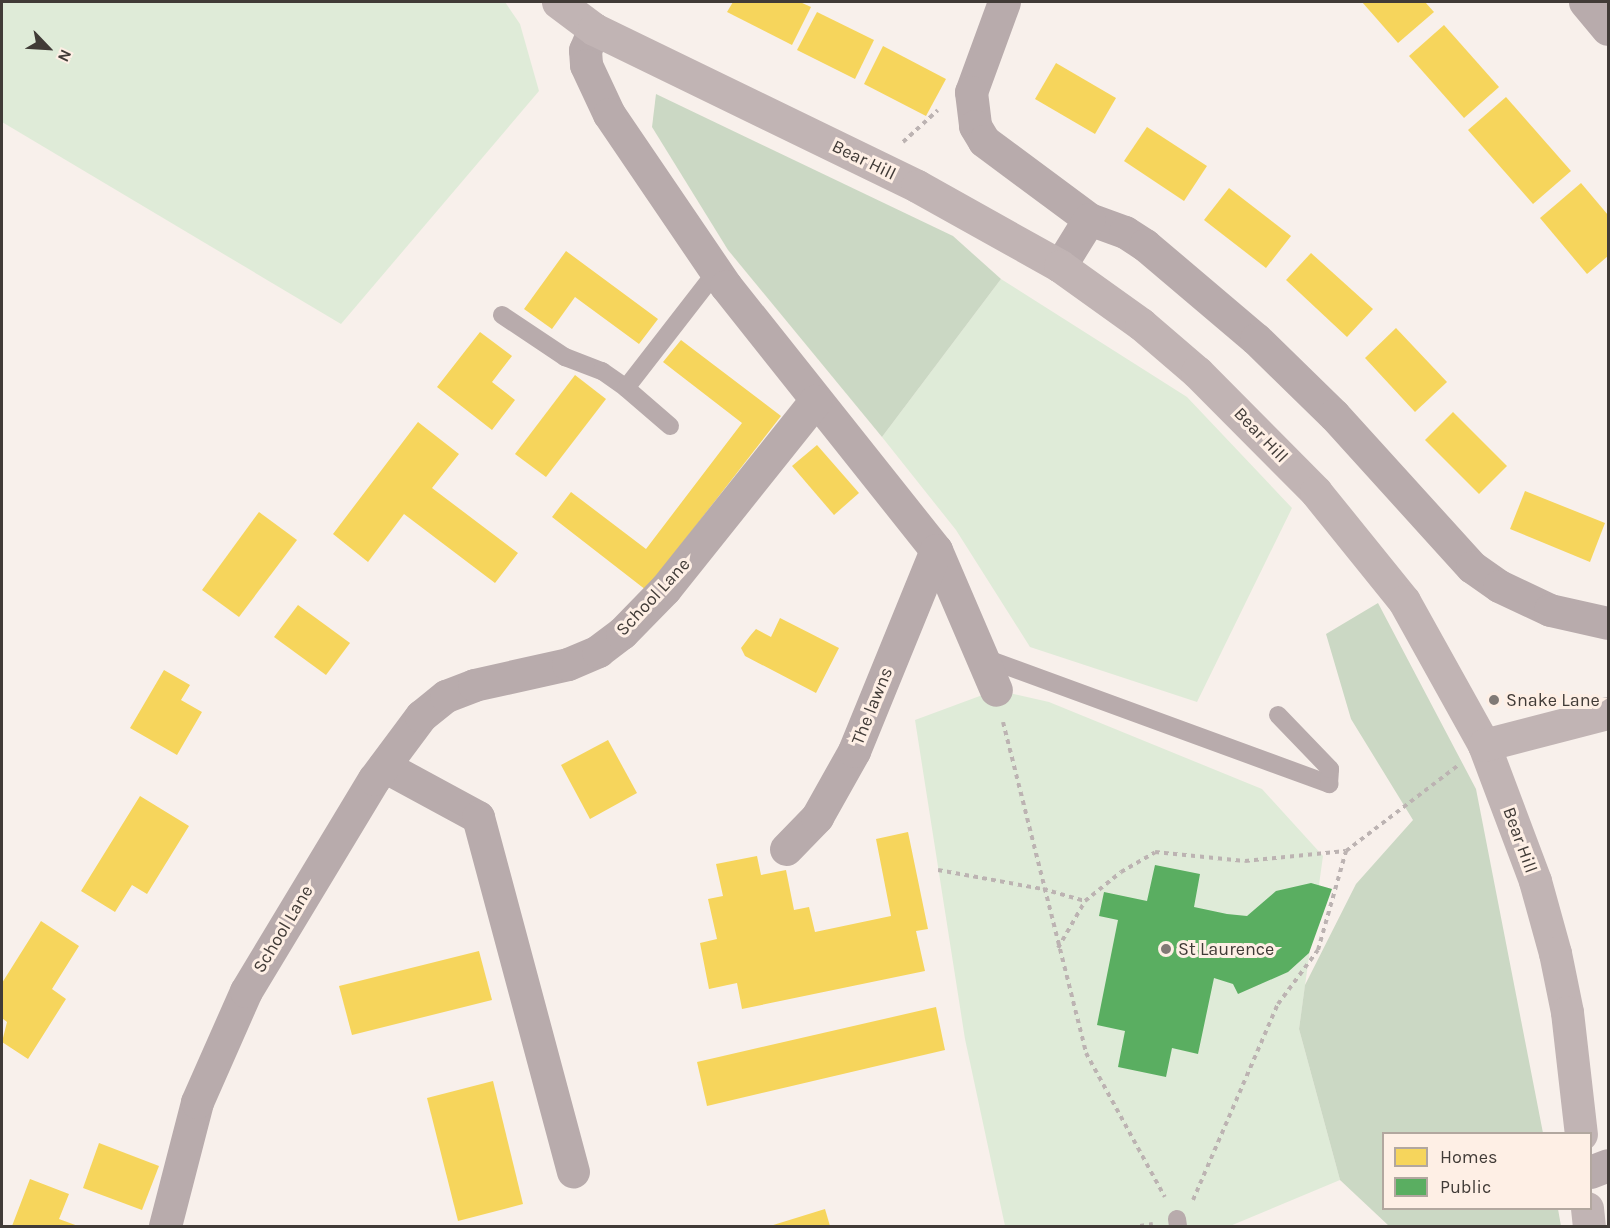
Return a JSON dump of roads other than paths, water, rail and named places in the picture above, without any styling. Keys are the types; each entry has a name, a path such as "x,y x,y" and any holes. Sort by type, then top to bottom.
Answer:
{"street":[{"name":"Bear Hill","path":"558,2 594,28 876,166 1060,266 1141,324 1197,372 1316,492 1404,601 1484,745 1535,881 1555,953 1567,1012 1581,1132"},
{"path":"1004,2 974,78 970,110 984,141 1089,219 1125,232 1145,245 1256,339 1334,415 1472,567 1499,586 1550,610 1608,623"},
{"path":"1585,2 1608,29"},
{"path":"594,28 585,50 590,78 654,184 716,272 814,401 936,550 996,690"},
{"path":"1060,266 1089,219"},
{"name":"School Lane","path":"165,1227 197,1102 228,1027 266,955 384,766 421,716 446,696 474,685 568,664 598,651 622,633 665,589 814,401"},
{"name":"The lawns","path":"786,849 817,817 854,751 936,550"},
{"path":"1484,745 1608,713"},
{"path":"384,766 478,817 573,1171"},
{"path":"1592,1171 1608,1165"},
{"path":"1587,1210 1588,1227"}],"lane":[{"path":"626,387 716,272"},
{"path":"502,315 565,357 602,370 626,387 670,426"},
{"path":"982,657 1329,784 1330,769 1278,715"}],"place":[{"name":"Snake Lane","path":"1494,700"},
{"name":"St Laurence","path":"1166,949"}]}
